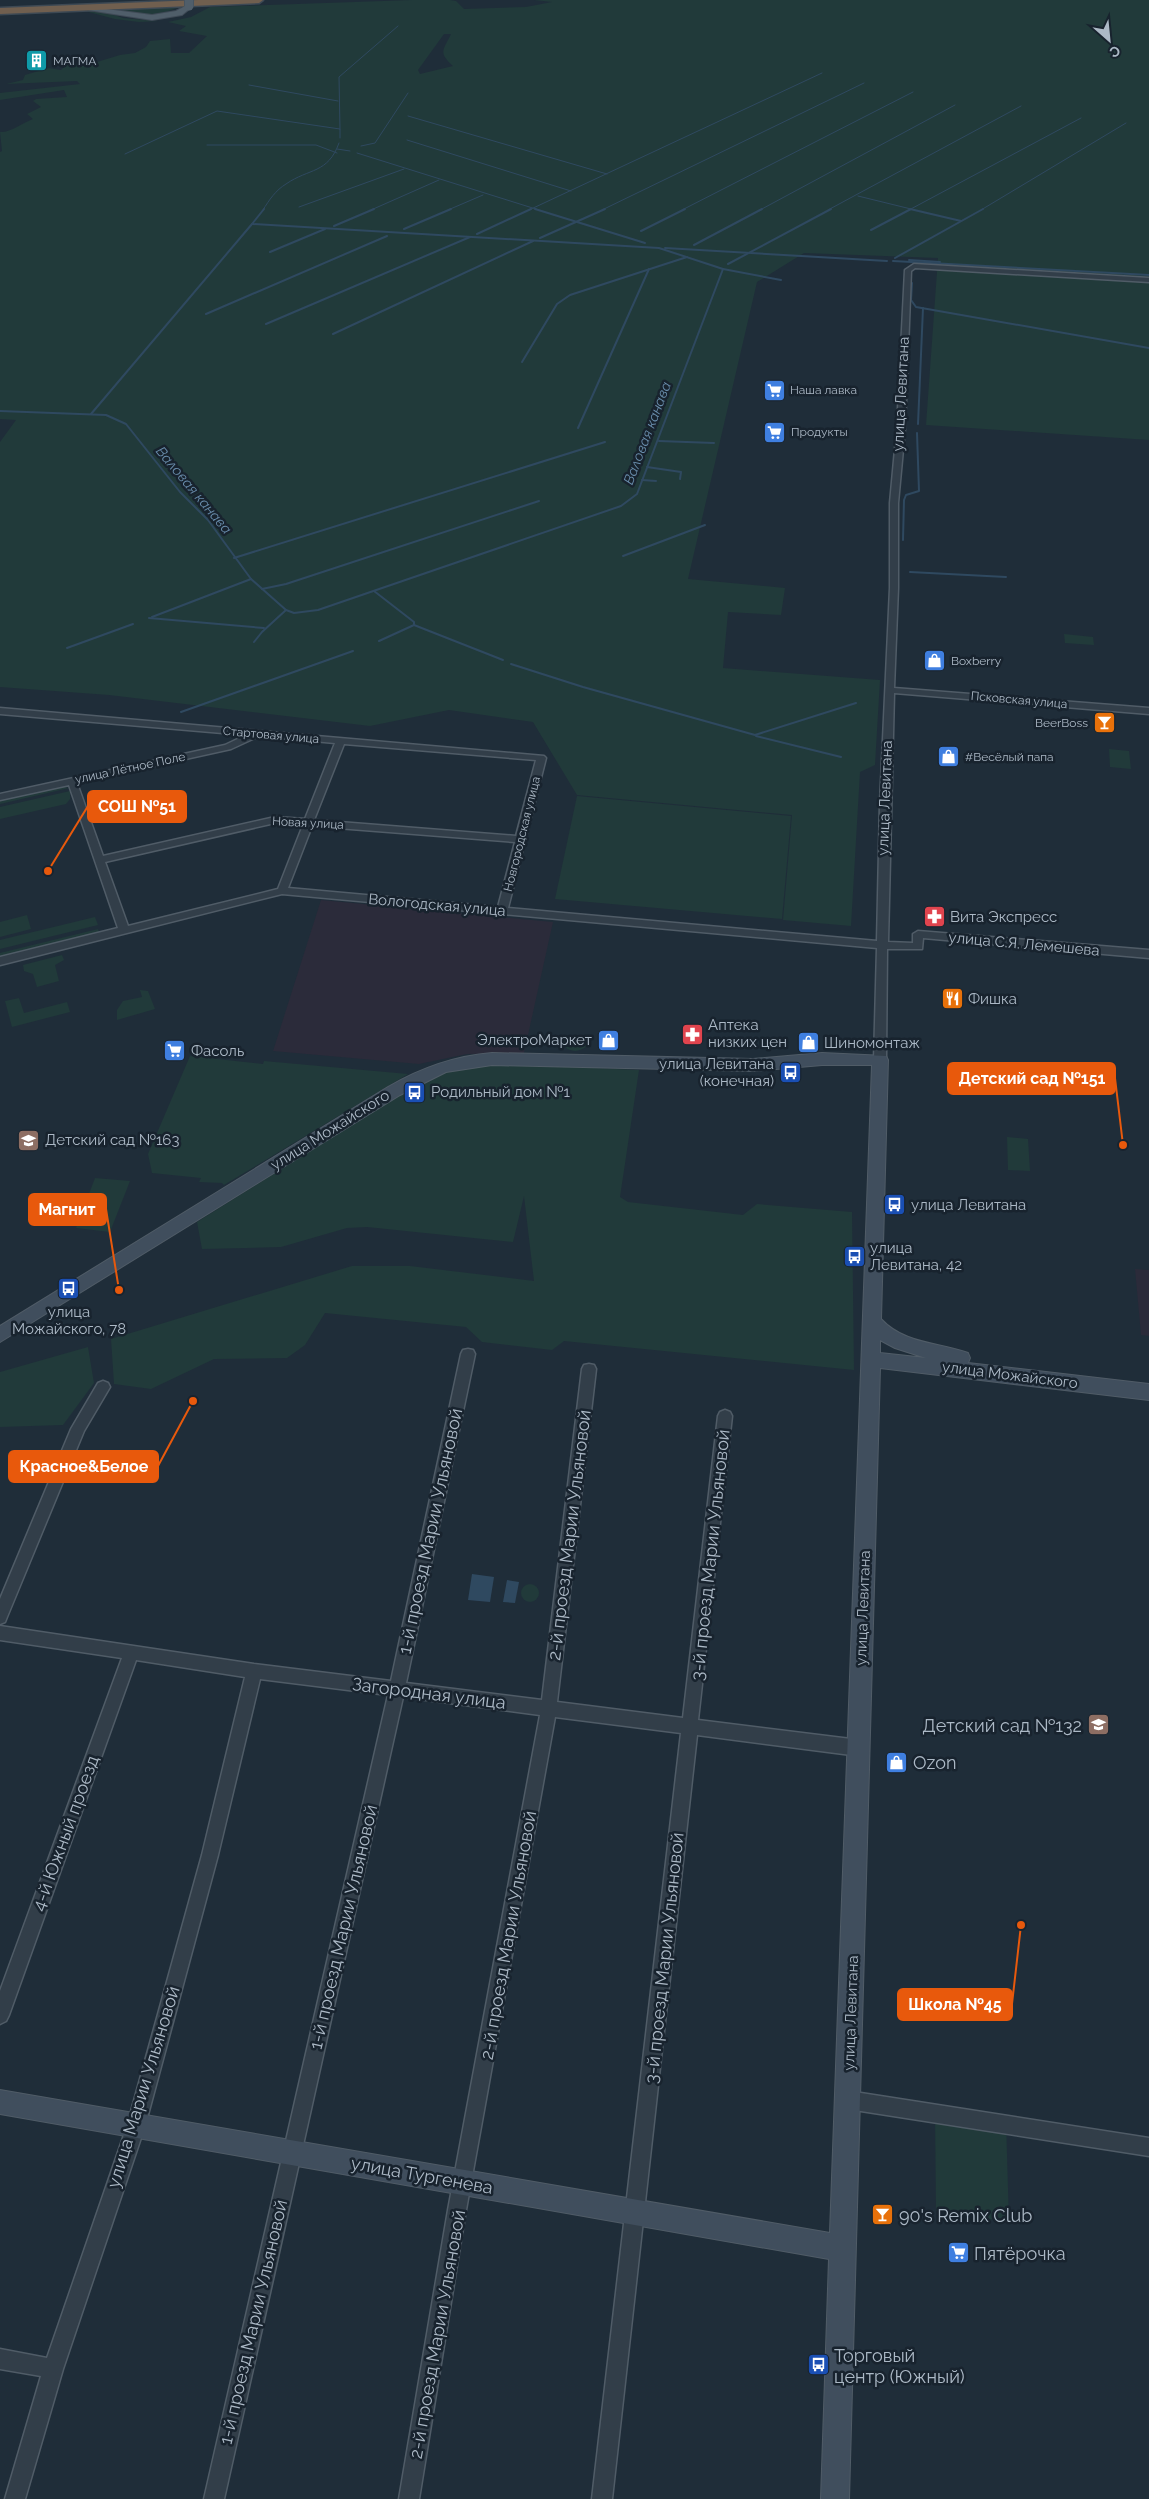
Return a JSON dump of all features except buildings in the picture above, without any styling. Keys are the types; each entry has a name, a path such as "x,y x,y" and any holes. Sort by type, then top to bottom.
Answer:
{"highway":[{"path":"71,7 201,0"},
{"path":"0,10 260,0"}],"main road":[{"path":"71,7 108,0"},
{"path":"71,7 104,9 129,15 150,17 176,14 189,3"},
{"name":"улица Можайского","path":"0,1334 412,1080 448,1064 474,1059 743,1065 822,1059 880,1060"},
{"name":"улица Левитана","path":"835,2499 880,1060"},
{"name":"улица Можайского","path":"872,1321 882,1333 896,1342 961,1358"},
{"name":"улица Можайского","path":"871,1353 961,1358 1149,1380"},
{"name":"улица Можайского","path":"871,1353 1149,1392"},
{"name":"улица Тургенева","path":"0,2102 843,2248"}],"street":[{"name":"улица Левитана","path":"880,1060 894,503 901,428 908,267 1149,280"},
{"name":"Псковская улица","path":"889,690 1149,711"},
{"name":"Стартовая улица","path":"0,711 541,758"},
{"name":"улица Лётное Поле","path":"0,797 228,747 258,734"},
{"path":"282,891 340,740"},
{"name":"Новгородская улица","path":"502,911 541,758"},
{"path":"72,781 124,930"},
{"name":"Новая улица","path":"100,860 275,820 520,839"},
{"name":"Вологодская улица","path":"0,961 282,891 882,945"},
{"name":"улица С.Я. Лемешева","path":"882,945 918,947 918,934 1149,954"},
{"name":"1-й проезд Марии Ульяновой","path":"214,2499 397,1689 468,1354"},
{"name":"2-й проезд Марии Ульяновой","path":"409,2499 463,2182 549,1708 589,1369"},
{"path":"0,1617 78,1428 103,1388"},
{"name":"3-й проезд Марии Ульяновой","path":"602,2499 725,1416"},
{"name":"Загородная улица","path":"0,1633 254,1671 859,1748"},
{"name":"4-й Южный проезд","path":"0,2015 132,1652"},
{"name":"улица Марии Ульяновой","path":"15,2499 53,2369 136,2126 210,1855 254,1671"},
{"path":"848,2100 1149,2147"},
{"path":"0,2359 53,2369"}],"shaded area":[{"path":"321,900 553,922 524,1053 467,1054 419,1064 273,1051"},
{"path":"1135,1269 1149,1270 1149,1336 1141,1335"},
{"path":"472,1574 494,1577 490,1602 468,1600"},
{"path":"507,1580 519,1582 515,1603 503,1602"}],"green space":[{"path":"412,0 456,1 464,9 526,7 552,2 534,0 1149,0 1149,440 926,425 938,258 804,253 757,282 688,579 785,588 781,615 728,612 723,668 880,680 875,765 860,772 851,926 783,920 792,815 577,795 533,722 449,710 370,726 109,695 0,687 0,442 16,420 0,419 0,152 2,151 0,132 12,129 33,119 27,114 41,107 33,101 36,99 67,97 64,90 0,100 0,93 80,84 77,81 6,84 23,80 25,75 49,68 61,70 66,65 97,62 120,55 135,53 146,47 150,41 170,39 171,53 189,53 207,36 179,31 186,26 168,22 191,17 210,7","holes":["444,34 451,34 443,51 445,57 453,66 420,74 418,70"]},
{"path":"185,5 166,12 149,15 103,8"},
{"path":"101,10 123,18 159,21 139,22 115,19 85,11 0,15 0,13"},
{"path":"1064,634 1093,637 1094,645 1065,643"},
{"path":"1109,749 1129,751 1131,769 1110,767"},
{"path":"59,786 69,788 0,804 0,799"},
{"path":"70,791 70,799 66,804 0,819 0,807"},
{"path":"577,796 791,816 782,919 555,899"},
{"path":"27,915 31,929 0,937 0,922"},
{"path":"95,917 98,925 0,949 0,940"},
{"path":"98,929 100,935 0,960 0,953"},
{"path":"62,955 64,960 55,965 59,981 37,987 33,974 24,971 23,965"},
{"path":"140,990 148,991 155,1009 117,1020 117,1010 123,1001 142,997"},
{"path":"19,998 24,1013 67,1002 70,1012 12,1027 5,1001"},
{"path":"578,1036 585,1039 587,1046 576,1051 564,1046 564,1038"},
{"path":"190,1056 263,1064 264,1061 408,1074 224,1185 222,1183 199,1182 201,1178 152,1173 148,1154"},
{"path":"460,1065 528,1065 639,1070 620,1197 628,1202 743,1215 757,1204 852,1212 854,1370 564,1341 552,1350 482,1342 466,1327 325,1313 305,1345 287,1358 214,1359 151,1389 114,1384 111,1339 352,1266 410,1266 534,1281 524,1196 513,1242 367,1227 347,1228 281,1247 202,1249 197,1222 426,1078"},
{"path":"1007,1137 1028,1139 1030,1171 1008,1170"},
{"path":"95,1178 130,1181 110,1232 76,1228"},
{"path":"88,1347 94,1383 63,1425 0,1427 0,1372"},
{"path":"530,1584 536,1587 539,1593 536,1599 530,1602 524,1599 521,1593 524,1587"},
{"path":"935,2111 1006,2121 1009,2222 936,2211"}],"waterway":[{"path":"340,129 339,77 398,26"},
{"path":"606,174 822,73"},
{"path":"602,210 864,83"},
{"path":"249,85 338,101"},
{"path":"682,210 913,92"},
{"path":"361,146 375,143 408,93"},
{"path":"760,210 955,105"},
{"path":"828,210 1021,106"},
{"path":"125,154 217,111 340,129"},
{"path":"408,116 606,174"},
{"path":"911,209 1081,118"},
{"path":"981,210 1126,123"},
{"path":"340,129 340,138"},
{"path":"407,140 570,191"},
{"name":"Валовая канава","path":"335,152 339,143"},
{"path":"207,145 316,145 335,152"},
{"path":"337,149 350,151"},
{"name":"Валовая канава","path":"263,210 282,186 317,169 335,152"},
{"path":"357,153 533,208"},
{"path":"299,207 404,169"},
{"path":"570,191 606,174"},
{"path":"371,210 439,180"},
{"path":"533,208 570,191"},
{"path":"448,210 483,195"},
{"path":"858,196 911,209"},
{"path":"529,210 533,208"},
{"path":"533,208 539,210"},
{"name":"Валовая канава","path":"252,224 264,209"},
{"path":"334,226 374,209"},
{"path":"404,229 451,209"},
{"path":"477,234 531,209"},
{"path":"535,209 576,222"},
{"path":"576,222 605,209"},
{"path":"641,231 685,209"},
{"path":"694,245 762,209"},
{"path":"749,253 831,209"},
{"path":"871,230 911,209"},
{"path":"911,209 961,221"},
{"path":"911,209 915,210"},
{"path":"895,258 983,209"},
{"path":"540,238 576,222"},
{"path":"576,222 645,243"},
{"name":"Валовая канава","path":"91,414 252,224"},
{"name":"Валовая канава","path":"252,224 659,248 687,257"},
{"path":"270,252 325,229"},
{"path":"206,314 387,236"},
{"path":"266,324 470,237"},
{"path":"333,334 533,241"},
{"path":"665,248 749,253"},
{"path":"728,264 749,253"},
{"path":"749,253 887,261"},
{"path":"649,269 687,257"},
{"name":"Валовая канава","path":"687,257 723,269"},
{"path":"909,260 940,262"},
{"path":"893,261 1149,275"},
{"path":"522,362 557,304 570,295 649,269"},
{"path":"578,428 649,269"},
{"name":"Валовая канава","path":"647,467 723,269"},
{"path":"723,269 781,280"},
{"path":"912,283 911,300 916,307 923,308"},
{"path":"918,424 923,308"},
{"path":"923,308 1149,348"},
{"name":"Валовая канава","path":"0,411 106,415 126,424 180,492 208,520 235,558"},
{"path":"903,540 904,500 906,495 919,491 917,433"},
{"path":"659,441 714,443"},
{"path":"235,558 605,442"},
{"name":"Валовая канава","path":"642,480 647,467"},
{"path":"647,467 681,472 680,479"},
{"name":"Валовая канава","path":"286,610 294,613 318,610 621,506 637,494 642,480"},
{"path":"642,480 656,481"},
{"path":"262,589 286,584 539,501"},
{"path":"623,556 705,525"},
{"name":"Валовая канава","path":"235,558 251,579"},
{"path":"910,572 1006,577"},
{"path":"152,617 251,579"},
{"name":"Валовая канава","path":"251,579 262,589"},
{"name":"Валовая канава","path":"262,589 286,610"},
{"path":"374,591 414,622 414,625"},
{"path":"254,642 286,610"},
{"path":"149,618 264,628"},
{"path":"67,648 133,624"},
{"path":"379,641 414,625"},
{"path":"414,625 503,660"},
{"path":"181,712 353,651"},
{"path":"511,664 583,687 755,735 856,703"},
{"path":"756,736 841,757"}],"place":[{"name":"МАГМА","path":"37,61"},
{"name":"Наша лавка","path":"774,390"},
{"name":"Продукты","path":"775,432"},
{"name":"Boxberry","path":"935,661"},
{"name":"BeerBoss","path":"1104,723"},
{"name":"#Весёлый папа","path":"949,757"},
{"name":"СОШ №51","path":"48,871"},
{"name":"Вита Экспресс","path":"934,917"},
{"name":"Фишка","path":"952,999"},
{"name":"Аптека низких цен","path":"692,1034"},
{"name":"ЭлектроМаркет","path":"608,1040"},
{"name":"Шиномонтаж","path":"808,1043"},
{"name":"Фасоль","path":"175,1051"},
{"name":"улица Левитана (конечная)","path":"790,1073"},
{"name":"Родильный дом №1","path":"415,1092"},
{"name":"Детский сад №163","path":"29,1140"},
{"name":"Детский сад №151","path":"1123,1145"},
{"name":"улица Левитана","path":"895,1205"},
{"name":"улица Левитана, 42","path":"854,1257"},
{"name":"улица Можайского, 78","path":"69,1289"},
{"name":"Магнит","path":"119,1290"},
{"name":"Красное&Белое","path":"193,1401"},
{"name":"Детский сад №132","path":"1098,1725"},
{"name":"Ozon","path":"897,1762"},
{"name":"Школа №45","path":"1021,1925"},
{"name":"90's Remix Club","path":"883,2215"},
{"name":"Пятёрочка","path":"958,2253"},
{"name":"Торговый центр (Южный)","path":"818,2365"}]}
